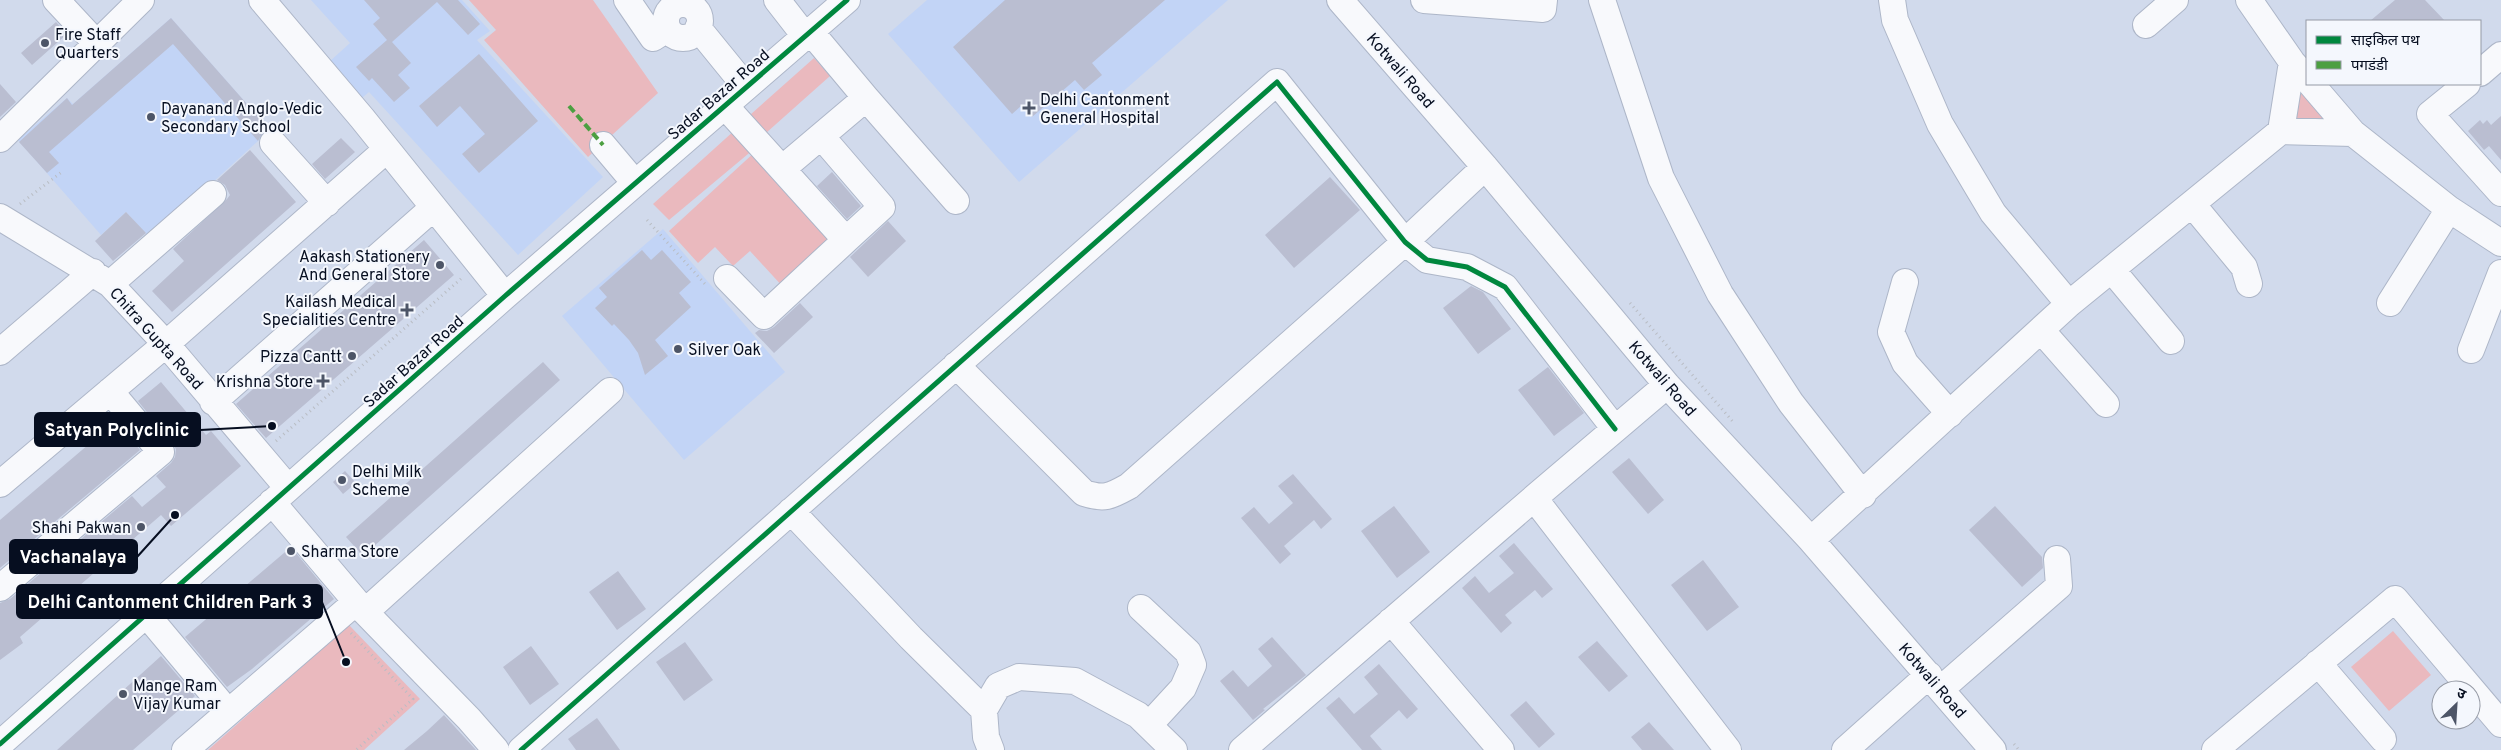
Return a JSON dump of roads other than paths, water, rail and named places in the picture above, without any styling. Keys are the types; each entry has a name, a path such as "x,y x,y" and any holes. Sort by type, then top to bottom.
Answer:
{"street":[{"path":"56,0 97,44"},
{"path":"0,139 141,0"},
{"path":"262,0 505,296"},
{"path":"627,0 653,38 667,29 665,18 670,9 679,4 699,12 746,87"},
{"path":"777,0 956,201"},
{"name":"Kotwali Road","path":"1340,0 1485,168 1667,385 1811,540 1935,682 2003,746"},
{"path":"1424,0 1543,9 1544,0"},
{"path":"1602,0 1661,178 1720,294 1791,403 1863,495"},
{"path":"1892,0 1895,20 1940,124 1994,213 2069,304"},
{"path":"2146,25 2175,0"},
{"path":"1811,540 1863,495 2069,304 2281,131 2300,70 2250,0"},
{"name":"Sadar Bazar Road","path":"2,743 505,296 808,34 840,2"},
{"path":"2481,72 2501,55"},
{"path":"521,750 1277,82 1404,242 1427,260 1467,267 1505,287 1615,429"},
{"path":"2312,85 2353,133 2449,209 2501,243"},
{"path":"2466,85 2430,114 2501,193"},
{"path":"782,169 866,98"},
{"path":"725,106 846,240"},
{"path":"2281,131 2353,133"},
{"path":"718,284 764,316 882,207 821,136"},
{"path":"273,143 327,203"},
{"path":"603,145 635,183"},
{"path":"0,484 166,344 386,150"},
{"path":"956,366 1084,493 1099,498 1112,495 1129,486 1485,168"},
{"path":"0,352 213,194"},
{"path":"2192,204 2244,267 2249,284"},
{"path":"213,402 433,208"},
{"path":"2390,303 2449,209"},
{"name":"Chitra Gupta Road","path":"1,218 101,278 166,344 260,456 280,495 360,607 469,719 496,750"},
{"path":"2112,270 2171,341"},
{"path":"2471,350 2501,273"},
{"path":"1905,282 1891,332 1905,363 1950,414"},
{"path":"2041,330 2106,404"},
{"path":"1242,750 1667,385"},
{"path":"185,750 228,712 360,607 610,390"},
{"path":"0,588 160,452 110,391"},
{"path":"1534,498 1728,750"},
{"path":"791,512 911,638 984,710"},
{"path":"1845,750 2060,586 2057,559"},
{"path":"2215,750 2395,599 2501,724"},
{"path":"1141,608 1188,652 1193,665 1183,688 1149,725"},
{"path":"146,614 228,712"},
{"path":"1391,621 1501,750"},
{"path":"2318,663 2383,739"},
{"path":"992,750 986,737 984,710 998,686 1019,677 1075,681 1138,715 1174,750"}],"place":[{"name":"Fire Staff Quarters","path":"45,43"},
{"name":"Delhi Cantonment General Hospital","path":"1029,108"},
{"name":"Dayanand Anglo-Vedic Secondary School","path":"151,117"},
{"name":"Aakash Stationery And General Store","path":"440,265"},
{"name":"Kailash Medical Specialities Centre","path":"407,310"},
{"name":"Silver Oak","path":"678,349"},
{"name":"Pizza Cantt","path":"352,356"},
{"name":"Krishna Store","path":"323,381"},
{"name":"Satyan Polyclinic","path":"272,426"},
{"name":"Delhi Milk Scheme","path":"342,480"},
{"name":"Vachanalaya","path":"175,515"},
{"name":"Shahi Pakwan","path":"141,527"},
{"name":"Sharma Store","path":"291,551"},
{"name":"Delhi Cantonment Children Park 3","path":"346,662"},
{"name":"Mange Ram Vijay Kumar","path":"123,694"}]}
